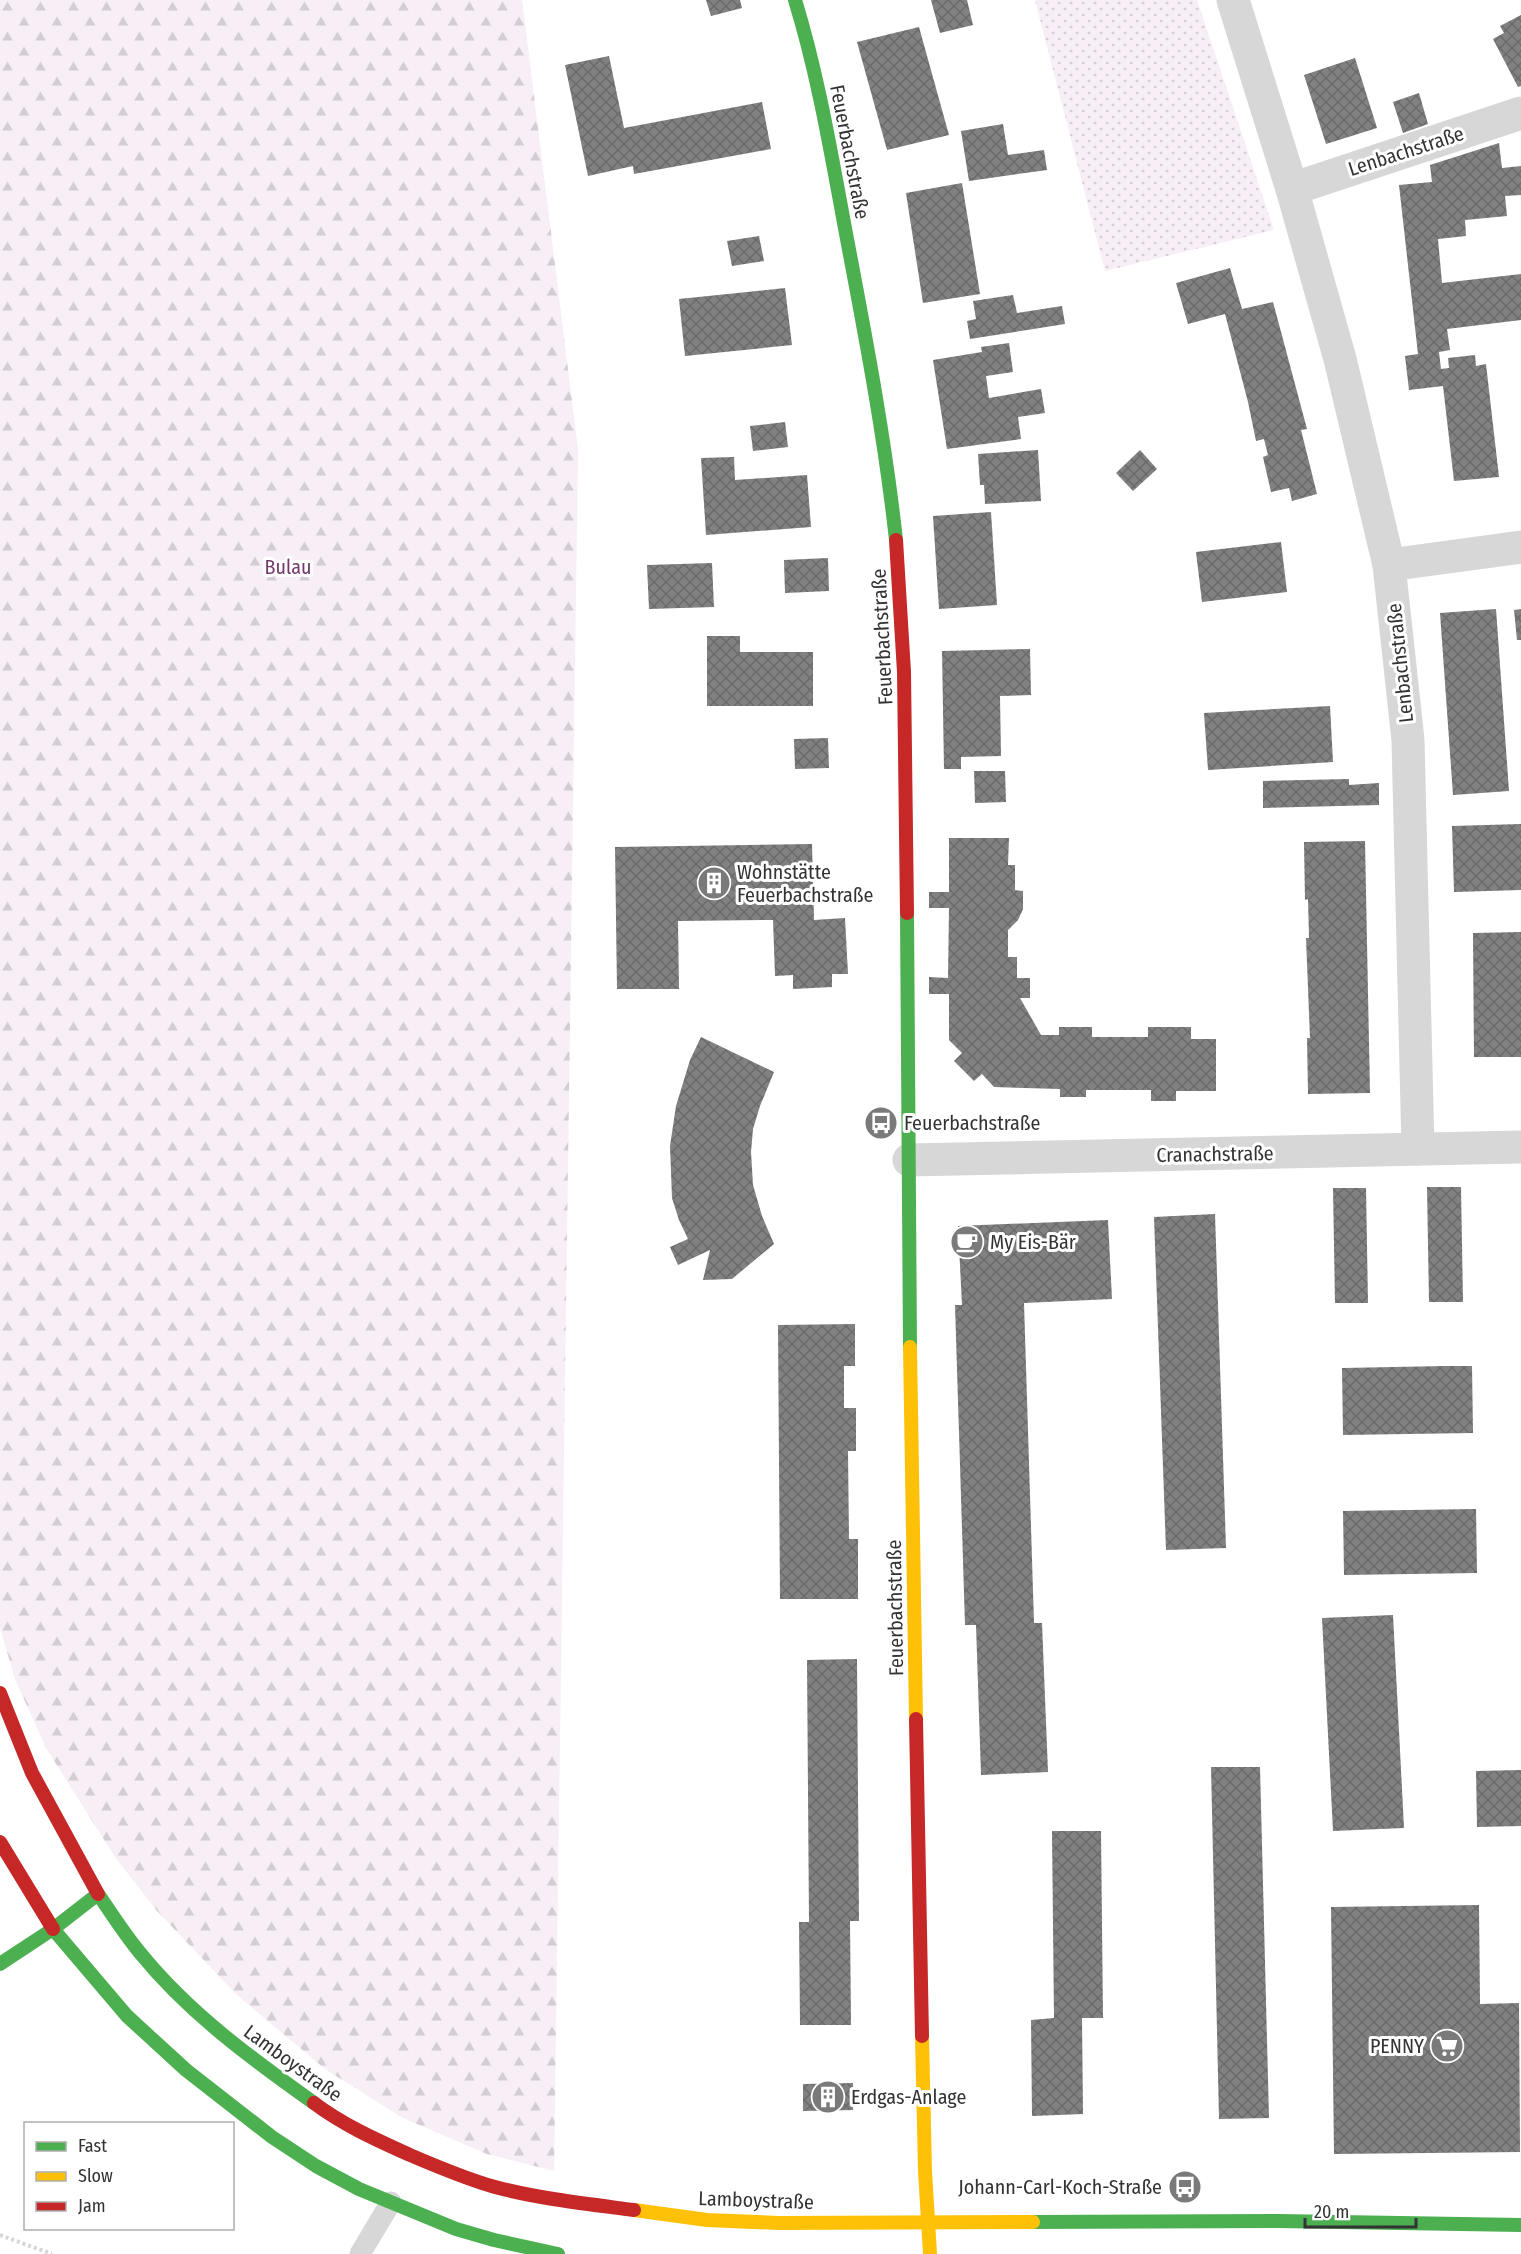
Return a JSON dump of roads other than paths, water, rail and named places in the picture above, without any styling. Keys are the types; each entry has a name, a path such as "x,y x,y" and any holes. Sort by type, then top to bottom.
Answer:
{"main road":[{"name":"Feuerbachstraße","path":"795,0 820,97 872,369 886,455 896,540 906,696 908,1267 925,2171 930,2254"},
{"name":"Lamboystraße","path":"0,1693 32,1773 98,1894 140,1953 167,1983 238,2047 330,2115 386,2144 453,2174 495,2187 557,2200 707,2220 779,2223 1255,2221 1521,2226"},
{"path":"0,1842 53,1929 127,2016 186,2070 272,2137 316,2166 359,2189 456,2229 558,2254"},
{"path":"0,1964 53,1929 98,1894"}],"street":[{"name":"Lenbachstraße","path":"1233,0 1292,189 1340,359 1389,565 1408,740 1418,1149"},
{"name":"Lenbachstraße","path":"1292,189 1521,113"},
{"path":"1389,565 1521,547"},
{"name":"Cranachstraße","path":"909,1160 1521,1147"}],"lane":[{"path":"360,2254 391,2202"}],"place":[{"name":"Wohnstätte Feuerbachstraße","path":"714,883"},
{"name":"Feuerbachstraße","path":"881,1123"},
{"name":"My Eis-Bär","path":"967,1242"},
{"name":"PENNY","path":"1447,2046"},
{"name":"Erdgas-Anlage","path":"828,2097"},
{"name":"Johann-Carl-Koch-Straße","path":"1185,2187"}],"park label":[{"name":"Bulau","path":"288,567"}]}
